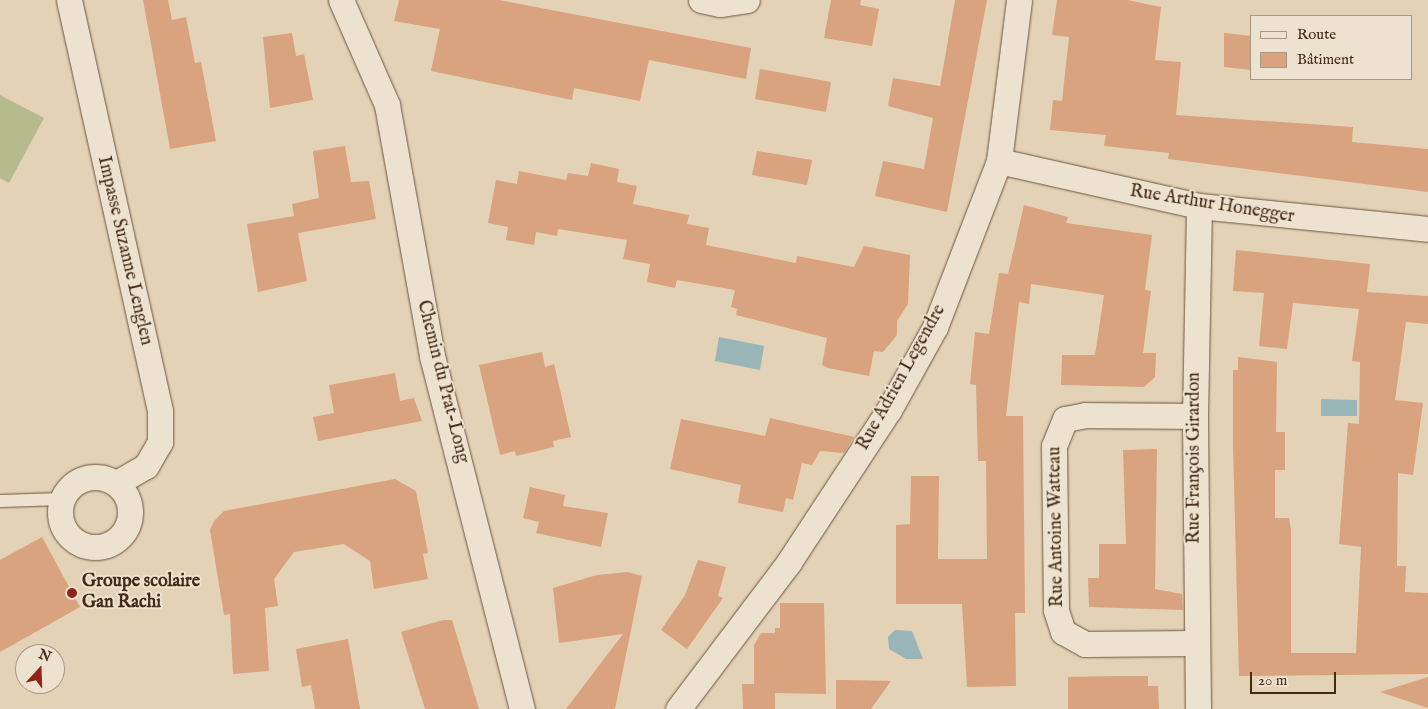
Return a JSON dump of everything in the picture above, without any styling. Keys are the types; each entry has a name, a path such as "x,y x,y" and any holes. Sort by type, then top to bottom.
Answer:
{"street":[{"name":"Impasse Suzanne Lenglen","path":"69,0 160,412 160,442 146,466 116,483"},
{"name":"Chemin du Prat-Long","path":"341,0 387,105 432,356 522,709"},
{"path":"701,0 720,4 748,0"},
{"name":"Rue Adrien Legendre","path":"678,709 790,562 888,410 935,327 999,161 1019,0"},
{"name":"Rue Arthur Honegger","path":"999,161 1199,206 1428,229"},
{"name":"Rue François Girardon","path":"1198,709 1195,644 1195,416 1199,206"},
{"name":"Rue Antoine Watteau","path":"1195,416 1075,417 1066,419 1054,446 1056,610 1062,632 1086,644 1195,644"},
{"path":"85,478 116,483 129,502 127,526 112,543 100,546 76,542 67,534 60,511 62,499 85,478"}],"lane":[{"path":"0,501 62,499"}],"green space":[{"path":"0,95 44,118 9,183 0,178"}],"water":[{"path":"719,337 764,346 760,370 715,361"},
{"path":"1321,399 1357,400 1357,416 1321,416"},
{"path":"895,630 912,631 923,659 906,659 889,649 888,637"}],"building":[{"path":"143,0 168,0 172,20 186,17 195,63 201,62 216,141 170,149"},
{"path":"399,0 499,0 751,48 746,79 649,60 640,101 574,88 572,100 431,71 440,29 394,21"},
{"path":"831,0 861,0 860,5 879,9 872,46 824,38"},
{"path":"955,0 987,0 947,212 875,196 883,161 924,169 933,118 888,106 893,78 940,86"},
{"path":"1057,0 1127,0 1161,7 1155,60 1181,62 1176,115 1353,127 1352,142 1428,149 1428,192 1168,159 1169,153 1104,146 1106,135 1050,130 1053,100 1062,101 1069,37 1052,35"},
{"path":"292,33 296,56 304,54 313,100 270,108 263,37"},
{"path":"1224,33 1250,36 1250,70 1224,67"},
{"path":"760,69 831,82 826,112 755,99"},
{"path":"345,146 351,182 369,181 376,219 298,233 307,281 258,292 247,224 294,216 292,204 319,198 313,151"},
{"path":"757,151 812,160 807,185 752,175"},
{"path":"591,163 619,169 617,182 637,186 633,204 689,215 687,224 709,228 706,245 796,263 797,256 854,267 864,246 910,255 908,304 897,321 897,335 883,352 874,351 869,376 828,368 822,365 827,338 736,315 737,309 731,307 735,290 677,280 675,288 647,282 650,264 623,259 627,240 558,229 557,236 536,232 534,245 506,240 508,227 488,223 496,180 517,184 519,171 566,180 568,173 588,176"},
{"path":"1024,205 1068,217 1066,223 1152,235 1145,290 1151,291 1143,353 1156,353 1155,377 1144,387 1061,385 1062,355 1095,355 1104,295 1031,284 1029,304 1019,302 1006,416 1023,416 1025,613 1015,613 1016,686 967,687 962,604 896,604 896,525 910,524 911,476 939,476 938,559 987,559 986,461 978,461 976,385 970,384 975,332 989,334 999,273 1008,274"},
{"path":"1236,250 1370,264 1367,292 1428,296 1428,324 1406,322 1395,400 1423,403 1413,475 1398,473 1397,566 1406,566 1405,592 1428,593 1428,674 1239,676 1233,445 1233,370 1238,370 1238,357 1277,362 1276,432 1285,432 1285,470 1275,470 1275,518 1289,518 1291,530 1291,653 1356,653 1361,547 1339,544 1348,423 1359,424 1360,362 1352,361 1359,309 1293,303 1287,349 1259,346 1264,293 1233,291"},
{"path":"542,352 545,367 554,364 571,437 553,441 554,447 516,456 515,451 500,455 479,365"},
{"path":"395,373 400,401 414,398 422,421 318,441 313,417 334,413 329,385"},
{"path":"770,418 854,437 844,453 820,451 812,465 802,463 793,500 786,498 783,512 738,503 741,485 670,469 681,419 765,436"},
{"path":"1157,449 1155,589 1182,594 1183,610 1089,607 1088,578 1099,578 1099,544 1126,544 1123,450"},
{"path":"395,479 416,491 428,553 423,554 428,579 374,589 370,561 344,544 294,552 274,579 278,606 265,608 269,671 233,674 230,614 224,615 210,530 214,521 224,511"},
{"path":"530,487 565,495 563,506 608,513 601,547 536,533 539,522 523,518"},
{"path":"42,537 80,607 0,652 0,560"},
{"path":"698,560 726,567 718,596 723,598 687,649 661,630 685,595"},
{"path":"628,572 642,576 615,709 566,709 623,634 559,643 553,588 597,575"},
{"path":"780,603 824,603 826,694 775,693 775,709 743,709 742,684 754,684 754,645 761,633 775,633 775,628 780,628"},
{"path":"443,620 452,620 479,709 425,709 401,632"},
{"path":"348,639 360,709 315,709 311,685 302,687 296,649"},
{"path":"1148,676 1148,686 1158,686 1159,709 1068,709 1068,677"},
{"path":"1428,677 1428,708 1380,692"},
{"path":"836,680 891,681 871,709 836,709"}],"place":[{"name":"Groupe scolaire Gan Rachi","path":"72,593"}]}
